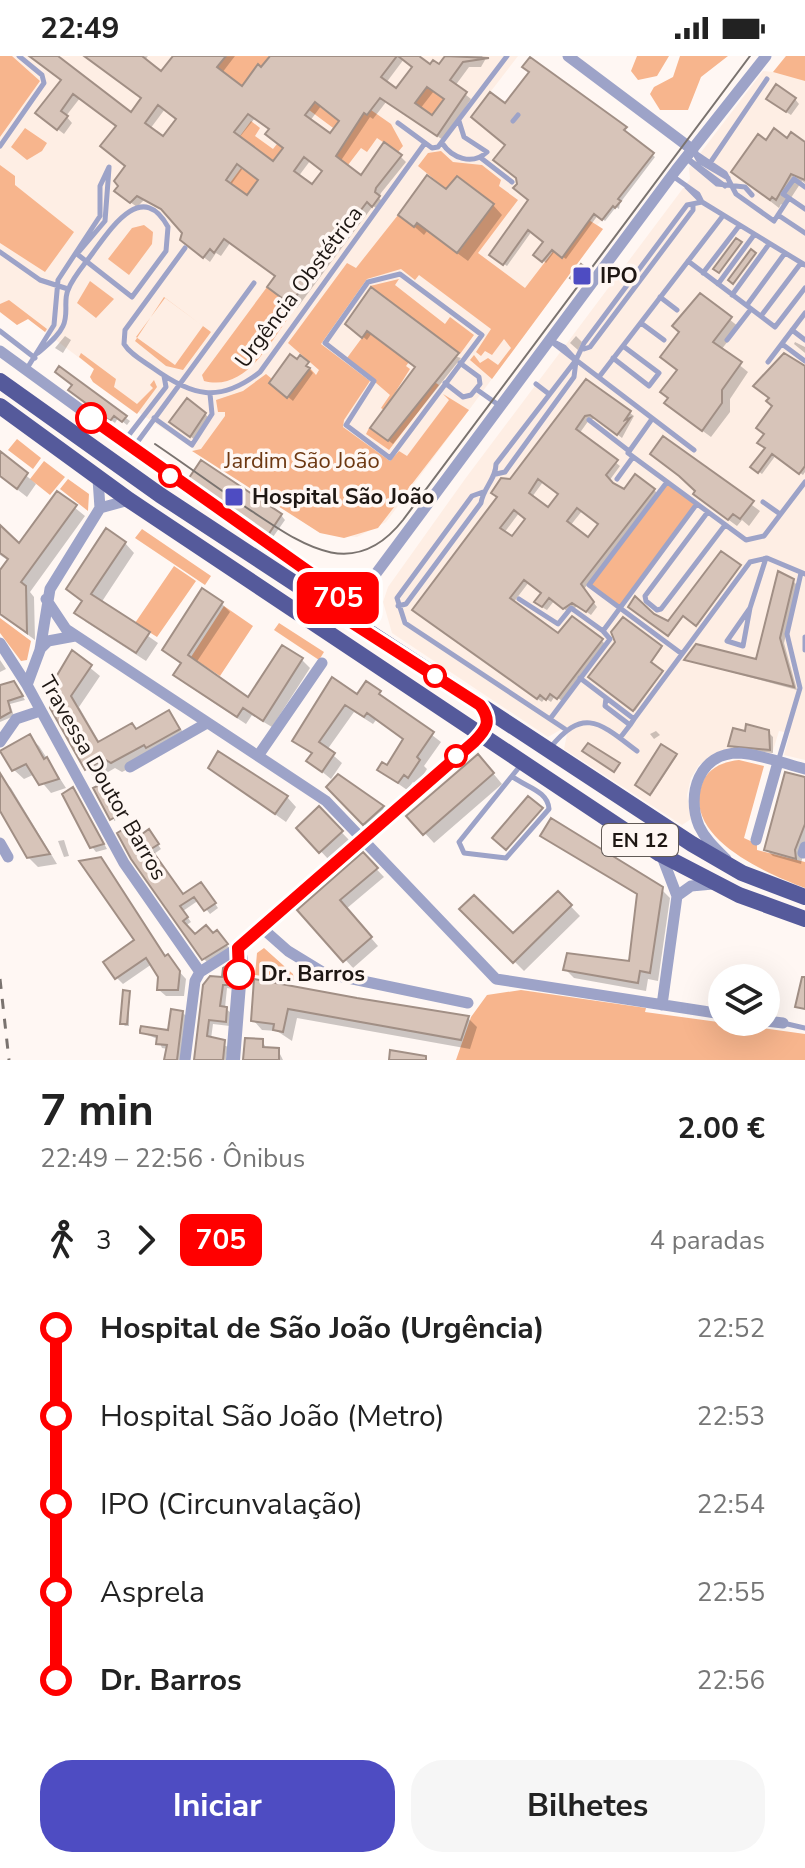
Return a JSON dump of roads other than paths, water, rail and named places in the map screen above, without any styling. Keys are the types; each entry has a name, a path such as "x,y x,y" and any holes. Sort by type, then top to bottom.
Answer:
{"main road":[{"name":"EN 12","path":"0,381 160,495 506,722 742,873 805,897"},
{"name":"EN 12","path":"0,406 98,479 486,735 660,854 718,885 804,919"},
{"path":"254,582 272,586 317,616 340,615"},
{"path":"480,705 489,721 486,735"},
{"path":"486,735 491,727 506,722"}],"street":[{"path":"568,56 690,154"},
{"path":"340,615 366,587 672,176 766,56"},
{"path":"0,351 316,577 338,597 340,615"},
{"path":"27,685 40,650 46,599 57,574 100,508 98,479"},
{"path":"100,508 129,500"},
{"path":"46,599 59,623 76,636 326,801 496,979 708,1012"},
{"path":"40,650 48,641 76,636"},
{"name":"Travessa Doutor Barros","path":"0,643 27,685 124,863 200,972"},
{"path":"258,756 322,663"},
{"path":"0,742 16,719 40,711"},
{"path":"130,767 207,723"},
{"path":"185,1060 194,986 200,972 238,948 361,838 486,735"},
{"path":"742,873 700,827 694,811 695,784 711,762 740,753 805,769"},
{"path":"756,840 778,762"},
{"path":"0,843 8,857"},
{"path":"660,854 677,896 662,1005"},
{"path":"677,896 691,886 718,885"},
{"path":"262,928 297,958 324,973 468,1003"},
{"path":"233,1060 241,959 238,948"}],"lane":[{"path":"0,146 44,83 42,75 19,56"},
{"path":"398,123 435,149 507,56"},
{"path":"710,163 767,79"},
{"path":"459,120 464,137 487,152 481,158"},
{"name":"Urgência Obstétrica","path":"178,387 210,393 244,385 260,372 425,143"},
{"path":"442,143 455,156 481,158 512,182"},
{"path":"690,154 710,163 729,179"},
{"path":"690,154 729,179"},
{"path":"690,154 694,168 728,186 774,221 789,198"},
{"path":"37,356 56,319 57,285 100,216 100,186 109,167 105,221 77,254"},
{"path":"672,176 698,194 702,202 722,217 803,264 761,316"},
{"path":"728,186 729,179"},
{"path":"805,187 794,179 783,194 805,209"},
{"path":"728,186 742,187 755,193"},
{"path":"584,349 584,343 687,205 702,202"},
{"path":"398,606 406,604 481,503 483,492 496,474 496,464 584,349 590,347 693,210 693,204"},
{"path":"26,370 63,326 68,289 87,262 127,212 143,208 159,214 168,227 168,246 132,297 87,262 77,254"},
{"path":"778,215 805,233"},
{"path":"599,377 722,217"},
{"path":"703,273 739,226"},
{"path":"718,284 754,235"},
{"path":"732,295 769,244"},
{"path":"178,387 127,349 123,336 185,248"},
{"path":"0,252 40,280 68,289"},
{"path":"727,340 785,253"},
{"path":"688,261 775,327 804,290"},
{"path":"644,262 650,267"},
{"path":"400,274 482,335 445,383 390,458 346,425 374,381 325,343 368,282 400,274"},
{"path":"128,445 154,418 254,283"},
{"path":"660,297 677,310"},
{"path":"768,362 805,314"},
{"path":"641,323 664,340"},
{"path":"792,330 805,340"},
{"path":"0,331 37,356"},
{"path":"550,340 564,347 576,360 694,450"},
{"path":"782,344 805,361"},
{"path":"613,358 649,386 659,373 623,346"},
{"path":"496,474 505,472 574,377 576,360"},
{"path":"445,383 463,397 471,395 476,389 479,377 460,363"},
{"path":"128,445 166,387 164,376"},
{"path":"536,384 549,394"},
{"path":"476,389 500,406"},
{"path":"154,418 192,445 212,414 210,393"},
{"path":"544,401 552,407"},
{"path":"617,479 652,419"},
{"path":"589,420 696,505 753,540 764,536 805,482"},
{"path":"667,482 589,585 682,654"},
{"path":"483,492 472,496 397,598 398,606 405,623 565,729"},
{"path":"763,502 780,514"},
{"path":"603,631 696,505"},
{"path":"707,513 645,596 646,601 657,610 661,609 725,525"},
{"path":"430,553 439,559"},
{"path":"750,608 727,641 743,646 750,608 767,558"},
{"path":"620,738 750,562 767,558 803,574 787,634 800,688 778,762"},
{"path":"519,599 558,624 571,608 610,639 550,719"},
{"path":"805,637 805,650"},
{"path":"580,678 634,719"},
{"path":"606,698 605,706 630,725"},
{"path":"549,749 565,729 576,723 588,722 602,725 637,751"},
{"path":"511,780 541,793 548,800 549,809 506,858 464,853 459,842 523,762"},
{"path":"783,1023 805,1028"}],"tram line":[{"path":"155,444 247,508 306,544 345,554 364,550 384,540 403,520 750,56"}],"railway":[{"path":"0,979 9,1060"}],"place":[{"name":"IPO","path":"582,276"},
{"name":"Hospital São João","path":"234,497"},
{"name":"Dr. Barros","path":"239,974"}],"park label":[{"name":"Jardim São João","path":"302,461"}]}
